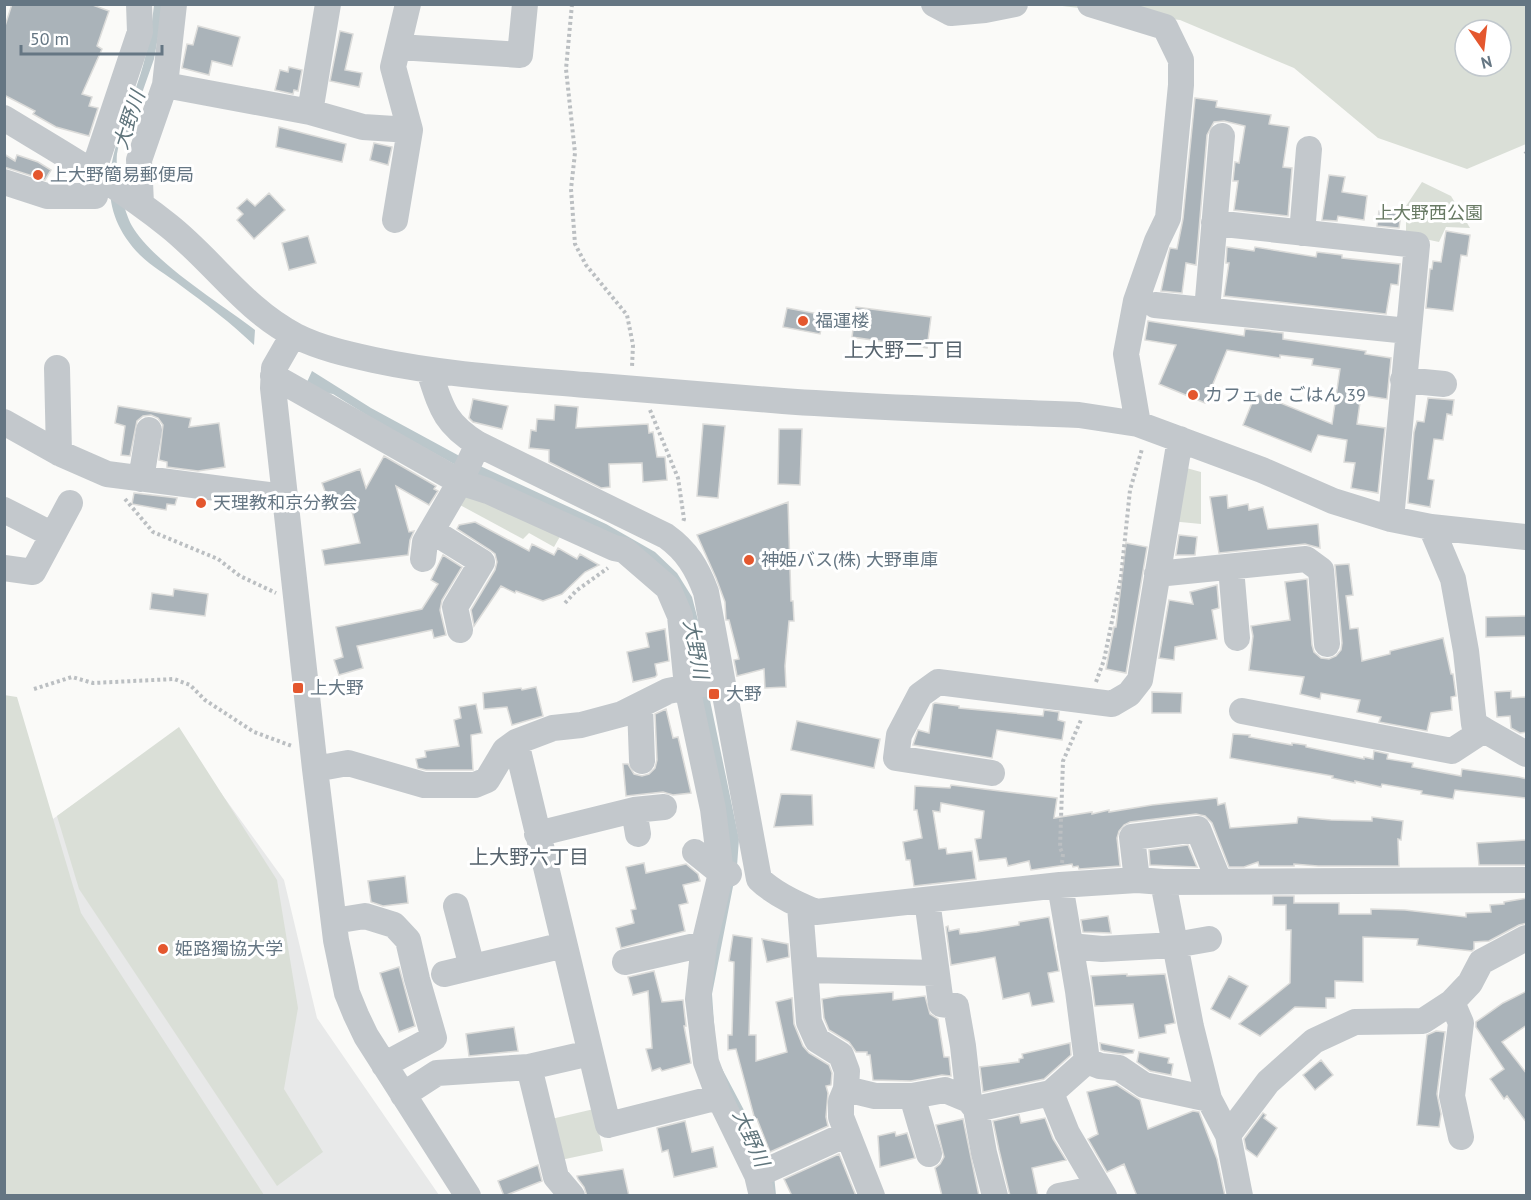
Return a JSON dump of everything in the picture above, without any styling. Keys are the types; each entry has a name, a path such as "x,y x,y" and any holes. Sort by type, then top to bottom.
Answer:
{"street":[{"path":"4,182 47,196 95,196 93,172 140,32 139,4"},
{"path":"141,204 139,160 165,85 174,4"},
{"path":"310,112 328,4"},
{"path":"395,220 410,130 393,67 408,4"},
{"path":"399,47 520,55 525,4"},
{"path":"934,4 951,13 1015,4"},
{"path":"1090,4 1165,27 1180,60 1181,85 1168,218 1157,241 1136,301 1126,354 1143,426"},
{"path":"165,85 310,112 363,127 410,130"},
{"path":"4,118 141,204 172,228 254,306 293,334 316,345 341,352 429,370 641,389 784,401 1079,415 1143,426 1262,470 1333,501 1391,519 1431,527 1527,537"},
{"path":"1207,310 1222,136"},
{"path":"1302,232 1309,149"},
{"path":"1214,223 1417,246 1391,519"},
{"path":"1155,305 1408,331"},
{"path":"293,334 274,368 273,376 314,761 334,921 347,993 356,1016 384,1065 468,1196"},
{"path":"57,368 59,453"},
{"path":"429,370 447,417 464,435 666,536 686,553 694,565 706,592 721,680 741,876 704,944 698,999 706,1062 719,1097 766,1179 847,1134"},
{"path":"273,376 460,482 488,491 614,548 624,550 668,588 680,616 687,687 713,809 741,876"},
{"path":"1403,380 1444,384"},
{"path":"4,422 59,453 106,474 285,498"},
{"path":"141,479 149,430"},
{"path":"992,772 896,758 899,735 920,695 938,682 1113,704 1129,694 1140,680 1180,439"},
{"path":"423,559 425,542 460,482 478,444"},
{"path":"4,568 33,572 70,503"},
{"path":"4,510 53,535"},
{"path":"1431,527 1453,579 1466,651 1474,724 1527,754"},
{"path":"432,531 482,562 455,607 460,630"},
{"path":"1157,574 1306,559 1321,570 1327,644"},
{"path":"1231,567 1237,638"},
{"path":"314,761 348,763 424,785 475,785 487,780 505,750 516,742 553,728 581,725 622,714 668,691 721,680"},
{"path":"640,706 642,761"},
{"path":"1242,711 1280,708 1452,751 1484,730"},
{"path":"516,742 608,1125 719,1097"},
{"path":"537,834 636,822 664,807"},
{"path":"1137,880 1132,837 1198,829 1219,881"},
{"path":"695,852 816,912 1060,885 1137,880 1163,882 1527,880"},
{"path":"1163,882 1191,1027 1209,1099 1228,1135 1240,1196"},
{"path":"1060,885 1086,1061"},
{"path":"927,900 941,1004 956,1006 972,1105 995,1196"},
{"path":"456,906 472,967"},
{"path":"800,906 807,970 809,1022 817,1040 841,1055 847,1071 846,1089 841,1101 842,1117 872,1196"},
{"path":"334,921 365,916 394,925 408,940 434,1038 384,1065"},
{"path":"1228,1135 1268,1082 1314,1041 1355,1022 1423,1021 1452,1002 1470,983 1481,962 1527,938"},
{"path":"1070,946 1102,949 1175,945 1209,939"},
{"path":"625,962 704,944"},
{"path":"444,974 564,945"},
{"path":"807,970 936,974"},
{"path":"1452,1002 1461,1023 1452,1096 1461,1137"},
{"path":"403,1095 437,1073 529,1067 590,1053"},
{"path":"1086,1061 1100,1066 1119,1068 1144,1085 1209,1099"},
{"path":"846,1089 875,1096 912,1096 945,1090 972,1105 1051,1094 1086,1061"},
{"path":"529,1067 556,1178 572,1196"},
{"path":"1051,1094 1067,1133 1102,1192 1059,1196"},
{"path":"912,1096 929,1154"}],"path":[{"path":"572,4 566,69 575,153 571,189 575,244 586,265 627,315 633,345 632,371 678,477 684,519 676,543"},
{"path":"1060,885 1063,854 1060,848 1063,762 1104,660 1121,577 1130,490 1143,426"},
{"path":"106,474 153,532 218,559 240,576 275,593 297,599"},
{"path":"565,603 576,591 610,566 614,548"},
{"path":"34,689 72,677 93,683 174,679 190,685 205,700 254,732 314,761"}],"shaded area":[{"name":"姫路獨協大学","path":"176,731 284,880 317,1018 439,1195 84,1195 4,854"}],"green space":[{"path":"1054,5 1526,5 1526,144 1467,169 1378,138 1294,68 1180,20"},
{"name":"上大野西公園","path":"1422,182 1451,196 1470,228 1446,227 1439,242 1406,235 1406,206"},
{"path":"1179,466 1201,472 1201,524 1170,521"},
{"path":"468,490 562,533 554,547 529,533 523,539 460,505"},
{"path":"4,695 17,697 81,913 264,1195 5,1195"},
{"path":"179,727 277,880 298,1008 284,1089 323,1152 277,1186 79,889 57,816"},
{"path":"594,1109 603,1151 556,1161 547,1120"}],"water":[{"name":"大野川","path":"154,5 161,5 161,21 154,59 128,133 123,132 117,154 118,181 123,201 132,226 142,240 171,268 255,330 254,345 218,314 140,255 122,231 112,207 110,183 113,158 147,52"},
{"name":"大野川","path":"312,371 371,408 465,459 606,524 655,552 677,573 692,597 699,624 707,686 739,839 737,866 712,994 716,1051 719,1063 773,1165 776,1195 767,1195 722,1082 704,992 730,866 679,592 381,424 333,394 326,393 307,382"}],"building":[{"path":"12,4 90,4 109,11 97,46 102,49 82,94 92,97 89,106 98,108 89,136 56,127 33,114 35,111 4,95 4,29"},
{"path":"198,26 240,37 232,66 212,61 209,75 182,68 187,44 193,45"},
{"path":"340,31 353,34 345,70 362,73 359,87 330,81"},
{"path":"289,67 302,70 298,91 294,90 293,94 275,90 280,70 288,72"},
{"path":"1195,98 1217,101 1216,107 1271,115 1269,124 1289,127 1283,167 1292,168 1288,216 1234,210 1238,181 1233,181 1235,162 1239,163 1245,126 1224,121 1214,122 1207,135 1196,265 1186,263 1182,293 1161,291 1170,248 1177,249 1183,219"},
{"path":"279,127 346,144 342,162 276,147"},
{"path":"374,143 392,147 388,165 370,160"},
{"path":"4,154 15,161 17,155 38,162 51,170 45,180 4,167"},
{"path":"1329,175 1345,177 1342,192 1367,196 1364,220 1338,216 1337,221 1322,220"},
{"path":"269,193 285,210 254,239 237,220 243,214 237,208 247,199 255,206"},
{"path":"1379,211 1401,214 1399,228 1377,226"},
{"path":"1446,231 1470,235 1467,256 1461,255 1453,311 1426,308 1430,269 1432,269 1433,261 1441,262"},
{"path":"308,236 316,263 289,270 282,243"},
{"path":"1227,247 1254,251 1255,247 1316,257 1317,252 1342,255 1342,258 1400,264 1398,285 1391,284 1386,314 1224,296 1229,263 1226,263"},
{"path":"856,307 931,317 927,348 852,337"},
{"path":"787,308 824,315 820,334 783,327"},
{"path":"1148,321 1244,336 1245,329 1283,333 1283,339 1366,351 1365,354 1391,358 1387,399 1361,395 1357,424 1385,428 1378,493 1351,488 1355,463 1344,462 1347,440 1318,435 1311,452 1243,425 1256,393 1332,424 1340,369 1312,365 1313,359 1280,355 1280,358 1227,350 1205,403 1159,384 1176,345 1145,340"},
{"path":"1428,398 1454,400 1452,415 1447,414 1443,440 1434,439 1428,479 1434,480 1430,507 1408,503 1414,432 1417,421 1424,422"},
{"path":"473,399 508,406 502,429 473,422 469,418"},
{"path":"555,405 578,407 576,428 648,424 649,433 653,432 657,457 665,457 667,480 643,482 642,463 609,464 610,487 601,488 549,462 549,450 529,448 531,430 536,431 537,419 554,420"},
{"path":"118,406 191,418 189,427 219,423 225,467 198,471 167,467 167,462 159,460 163,425 158,418 151,415 143,416 137,421 130,456 121,455 125,426 115,423"},
{"path":"703,424 725,426 718,498 697,496"},
{"path":"779,429 802,429 800,485 778,484"},
{"path":"384,456 436,486 434,489 438,491 429,505 396,486 409,532 414,531 408,555 325,565 322,550 360,543 348,496 329,503 322,483 360,469 366,488"},
{"path":"134,493 177,498 175,505 167,504 166,510 132,504"},
{"path":"1227,495 1228,508 1248,504 1249,510 1263,507 1268,529 1318,524 1320,548 1305,544 1219,553 1210,497"},
{"path":"788,502 791,601 793,601 794,621 789,621 785,666 786,687 765,688 764,669 737,676 734,660 739,659 729,620 726,620 725,602 697,535"},
{"path":"475,522 529,551 532,544 554,555 558,548 577,559 580,554 599,565 585,572 562,594 543,601 516,591 515,593 501,586 474,626 471,610 495,570 497,562 495,554 457,529 459,525"},
{"path":"1179,535 1197,537 1195,555 1176,555"},
{"path":"1126,543 1147,547 1126,673 1106,669 1114,627 1116,627"},
{"path":"443,555 462,567 442,600 440,610 446,635 434,638 432,630 357,646 363,668 339,675 334,660 343,657 336,627 422,609 438,584 431,580"},
{"path":"1349,564 1353,595 1346,596 1350,629 1358,628 1362,661 1390,654 1390,651 1443,638 1451,674 1453,674 1456,696 1451,697 1452,710 1431,713 1427,731 1379,722 1381,717 1357,712 1360,700 1321,693 1320,699 1300,694 1304,677 1249,670 1253,636 1251,626 1290,620 1285,582 1307,579 1314,652 1321,658 1329,659 1336,656 1341,650 1342,643 1335,565"},
{"path":"1217,585 1219,608 1212,610 1217,639 1175,647 1174,660 1159,658 1169,600 1193,604 1190,592"},
{"path":"174,589 208,594 205,616 150,609 152,593 173,596"},
{"path":"1527,616 1527,636 1486,637 1486,617"},
{"path":"665,629 669,661 655,664 657,675 655,677 633,682 627,652 649,647 646,633"},
{"path":"536,687 543,716 512,725 507,707 484,709 483,693"},
{"path":"1511,691 1511,698 1527,697 1527,732 1520,733 1511,728 1510,716 1497,717 1495,692"},
{"path":"1152,692 1182,693 1181,713 1152,713"},
{"path":"935,703 959,706 959,708 1043,716 1044,710 1059,712 1058,720 1065,722 1062,740 997,730 992,758 913,745 918,730 929,733"},
{"path":"476,704 482,733 471,735 473,770 418,768 416,759 426,757 425,751 459,746 454,720 461,718 459,707"},
{"path":"666,709 673,738 678,737 691,793 673,795 663,792 626,796 623,764 628,764 634,774 642,776 649,774 655,768 657,760 655,714"},
{"path":"797,721 880,739 874,768 791,750"},
{"path":"1233,734 1250,735 1249,737 1292,745 1292,743 1306,745 1306,747 1364,759 1364,757 1373,759 1374,751 1388,754 1387,759 1413,763 1412,767 1461,776 1462,769 1519,777 1527,779 1527,798 1455,790 1453,799 1421,794 1422,791 1382,784 1381,787 1355,781 1355,783 1332,778 1333,776 1230,758"},
{"path":"951,785 1057,798 1054,818 1217,798 1218,805 1225,803 1230,828 1297,823 1298,817 1372,821 1372,817 1403,821 1401,840 1398,839 1399,866 1294,864 1294,866 1259,866 1258,862 1244,867 1229,867 1212,823 1205,816 1196,814 1130,822 1124,825 1117,838 1120,866 1079,869 1078,866 1073,867 1072,864 1031,870 1029,861 1008,866 1006,858 979,861 975,839 981,838 984,811 941,803 940,812 933,811 939,849 946,848 947,854 972,851 976,879 914,886 910,860 906,860 903,842 922,838 917,810 914,810 915,786 950,788"},
{"path":"781,794 812,795 813,825 774,827"},
{"path":"1527,840 1527,865 1479,865 1477,843"},
{"path":"1188,845 1197,867 1150,865 1149,850"},
{"path":"644,863 646,873 686,864 698,874 700,881 683,885 688,903 679,905 685,931 621,948 616,928 634,923 631,910 636,909 626,867"},
{"path":"405,876 408,903 383,906 371,902 368,881"},
{"path":"1273,896 1294,896 1294,903 1339,903 1339,914 1371,914 1371,909 1405,910 1466,917 1466,913 1491,912 1490,905 1527,898 1527,923 1489,941 1474,942 1472,951 1417,945 1418,939 1363,937 1363,982 1335,981 1335,998 1326,998 1326,1008 1295,1007 1260,1036 1239,1024 1290,983 1291,930 1286,930 1286,905 1273,905"},
{"path":"1108,916 1111,933 1083,932 1081,920"},
{"path":"1049,917 1059,971 1048,973 1054,1002 1032,1006 1029,993 1003,999 995,957 951,965 946,927 948,926 949,931 959,929 960,934 1019,925 1019,922"},
{"path":"733,935 752,938 749,1035 756,1035 756,1061 787,1052 776,1002 792,998 794,1024 803,1046 809,1053 829,1065 832,1073 831,1085 826,1086 828,1126 770,1152 757,1119 755,1120 736,1049 728,1050 728,1035 732,1035 734,962 729,961"},
{"path":"762,939 788,944 789,957 767,962"},
{"path":"399,967 415,1026 399,1032 380,973"},
{"path":"654,971 662,1002 683,1000 686,1026 684,1026 691,1063 662,1071 660,1068 652,1071 646,1049 652,1048 648,991 633,995 628,977"},
{"path":"1127,974 1127,976 1165,974 1175,1023 1165,1025 1166,1033 1139,1038 1133,1004 1095,1006 1091,976"},
{"path":"1229,976 1248,986 1230,1019 1211,1009"},
{"path":"1527,991 1527,1025 1502,1042 1527,1074 1527,1123 1507,1096 1504,1099 1490,1079 1504,1069 1476,1027 1476,1022 1503,1003"},
{"path":"893,992 893,1000 925,996 930,1014 938,1019 944,1057 949,1057 951,1076 942,1075 911,1081 873,1080 870,1055 867,1055 867,1052 856,1052 849,1042 829,1030 824,1018 822,999"},
{"path":"514,1027 518,1051 469,1056 466,1034"},
{"path":"1436,1031 1445,1032 1437,1094 1441,1114 1439,1127 1417,1125 1427,1035"},
{"path":"1070,1043 1071,1055 1044,1079 983,1092 980,1067 1019,1062 1019,1059 1023,1058 1022,1054"},
{"path":"1100,1043 1134,1050 1133,1053 1123,1054 1104,1051 1101,1050"},
{"path":"1139,1052 1169,1058 1168,1063 1173,1064 1171,1075 1150,1071 1137,1062"},
{"path":"1321,1060 1333,1075 1315,1090 1303,1075"},
{"path":"1117,1085 1140,1100 1148,1129 1193,1111 1199,1112 1217,1159 1225,1196 1137,1196 1124,1164 1107,1172 1088,1139 1098,1134 1087,1092"},
{"path":"1263,1113 1266,1115 1264,1118 1277,1128 1257,1157 1246,1149 1244,1139"},
{"path":"1019,1115 1021,1123 1045,1118 1053,1139 1066,1160 1032,1168 1038,1196 1010,1196 999,1150 993,1121"},
{"path":"963,1119 979,1196 942,1196 935,1168 944,1157 936,1125"},
{"path":"685,1121 692,1152 713,1147 717,1167 674,1177 668,1150 662,1152 657,1128"},
{"path":"895,1132 896,1136 907,1133 915,1158 880,1167 878,1136"},
{"path":"839,1154 856,1196 792,1196 784,1179"},
{"path":"538,1165 542,1181 504,1196 498,1181"},
{"path":"623,1169 629,1196 587,1196 577,1176"}],"place":[{"name":"上大野簡易郵便局","path":"38,175"},
{"name":"福運楼","path":"803,321"},
{"name":"カフェ de ごはん 39","path":"1193,395"},
{"name":"天理教和京分教会","path":"201,503"},
{"name":"神姫バス(株) 大野車庫","path":"749,560"},
{"name":"上大野","path":"298,688"},
{"name":"大野","path":"714,694"},
{"name":"姫路獨協大学","path":"163,949"}],"district":[{"name":"上大野二丁目","path":"904,350"},
{"name":"上大野六丁目","path":"529,857"}]}
